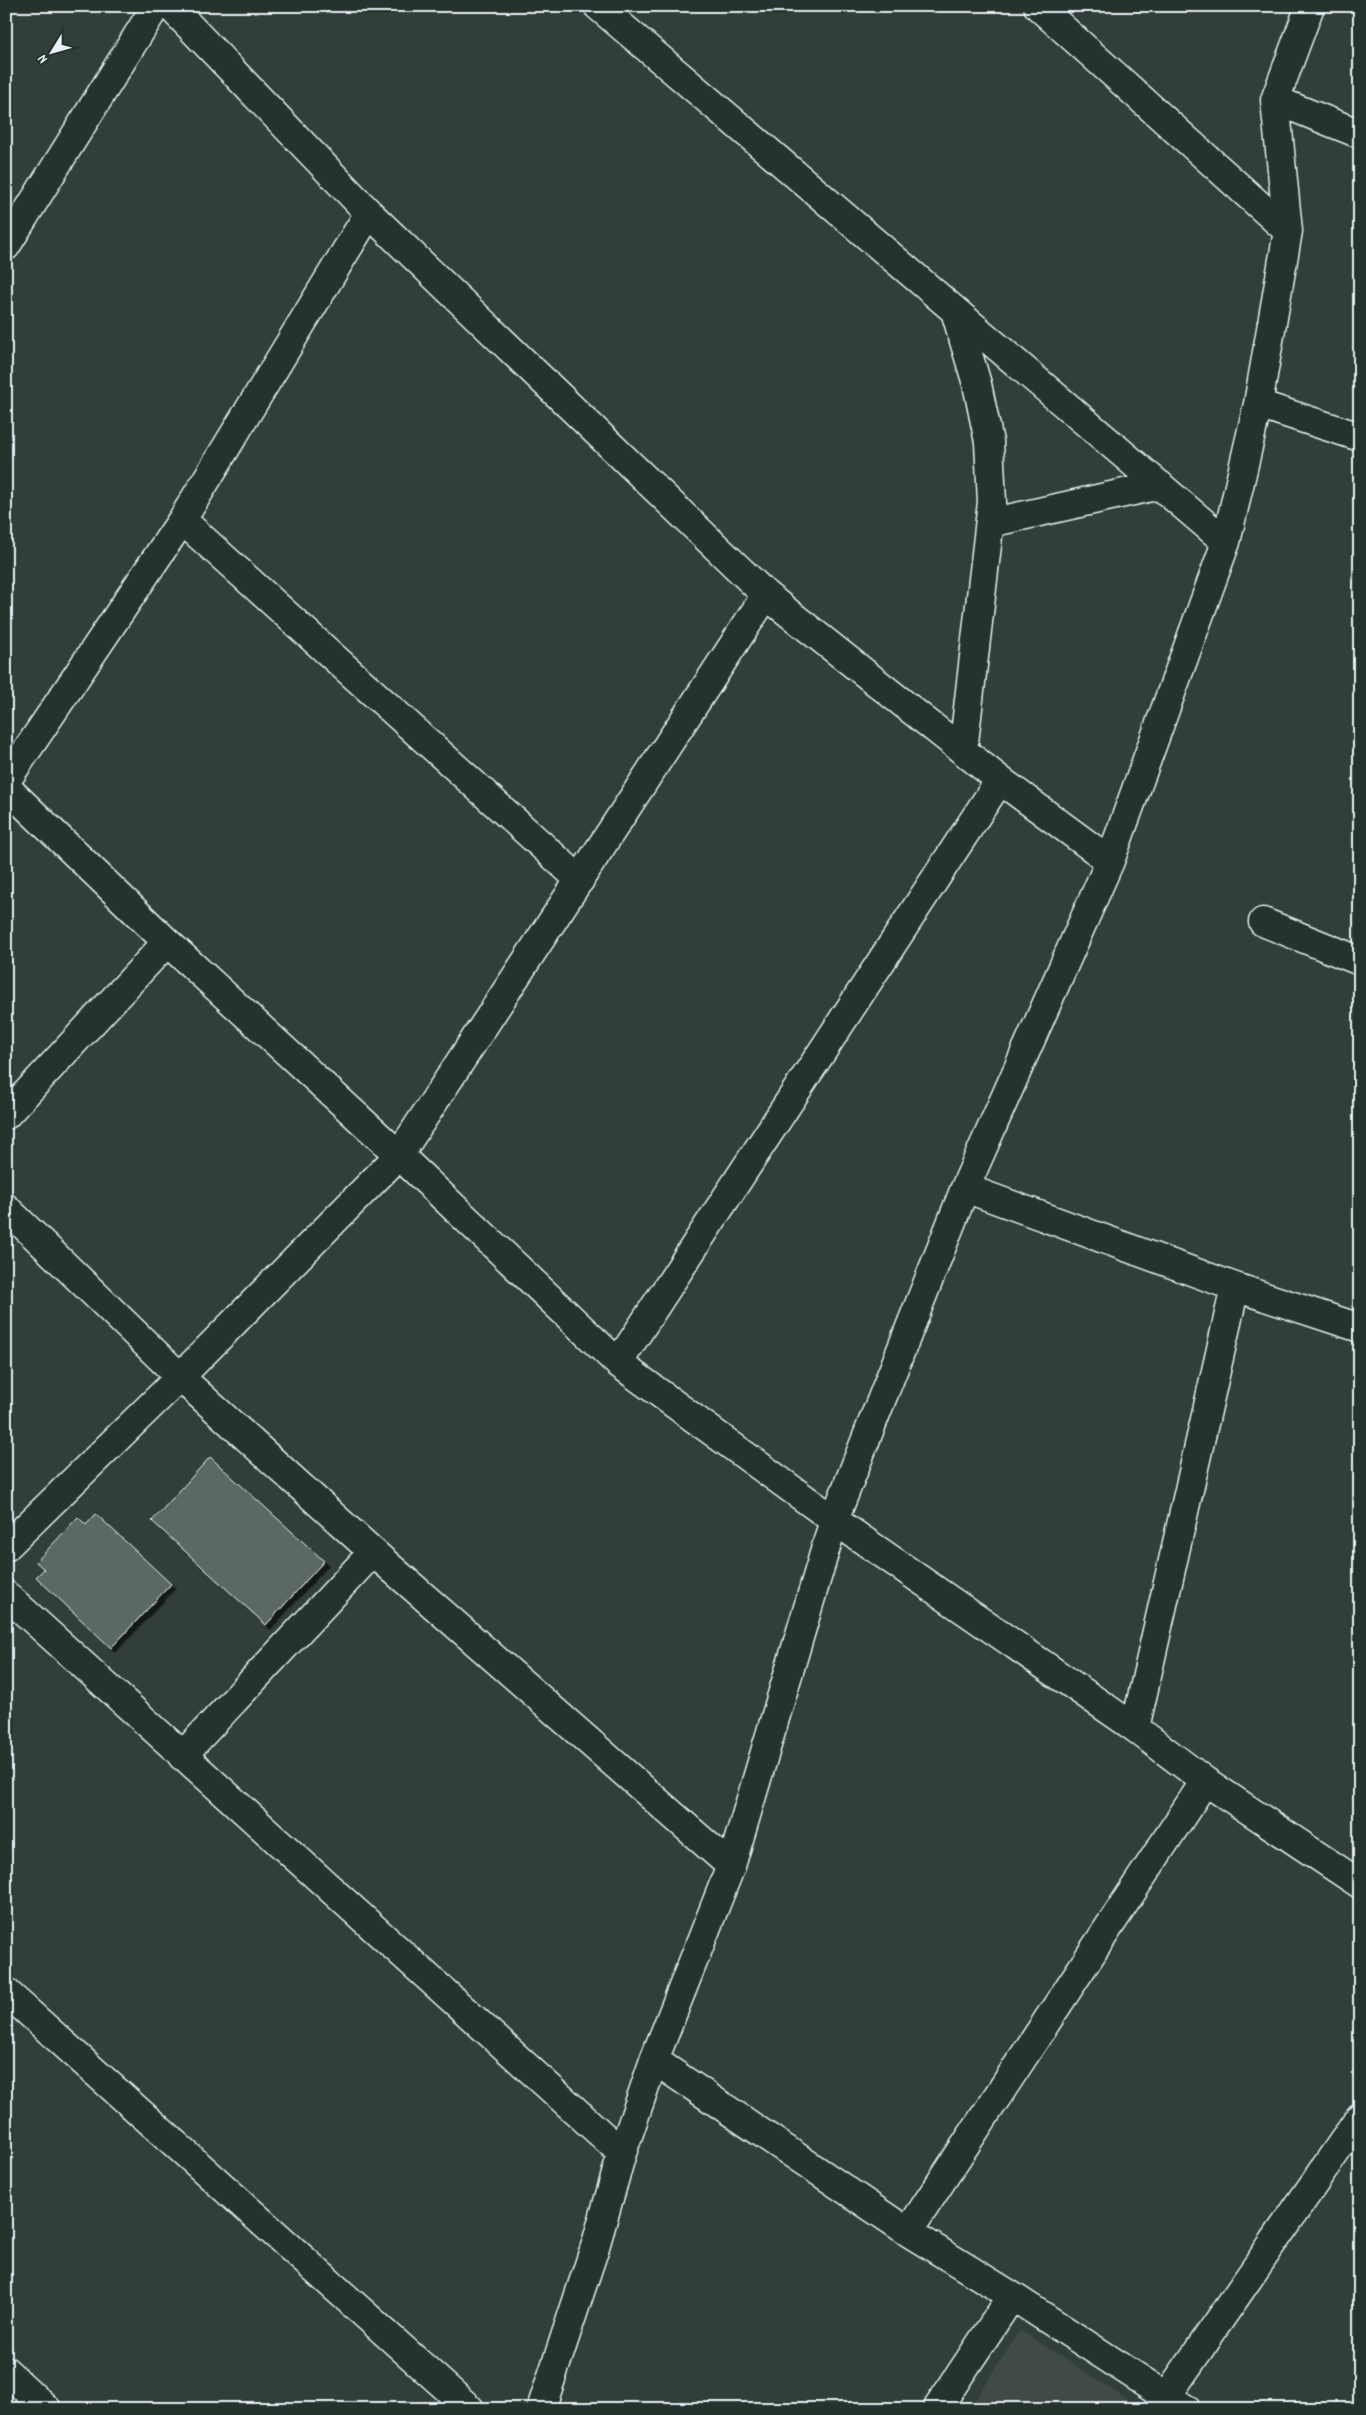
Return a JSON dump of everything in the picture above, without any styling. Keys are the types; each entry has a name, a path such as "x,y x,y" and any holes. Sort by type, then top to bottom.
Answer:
{"street":[{"path":"6,246 156,6"},
{"path":"170,6 370,213 766,595 1000,780 1110,860"},
{"path":"598,6 1226,542"},
{"path":"1038,6 1288,231"},
{"path":"541,2409 595,2247 622,2153 654,2060 731,1866 834,1520 965,1188 1110,860 1226,542 1258,404 1288,231 1274,100 1310,6"},
{"path":"1274,100 1360,134"},
{"path":"6,781 182,520 370,213"},
{"path":"955,311 977,384 989,442 992,502 963,751"},
{"path":"1258,404 1360,437"},
{"path":"990,523 1160,485"},
{"path":"182,520 580,880"},
{"path":"6,1547 180,1378 399,1155 766,595"},
{"path":"618,1363 1000,780"},
{"path":"6,787 167,942 399,1155 618,1363 834,1520 1135,1728 1204,1781 1359,1880"},
{"path":"1263,922 1360,961"},
{"path":"6,1116 167,942"},
{"path":"965,1188 1235,1287 1360,1328"},
{"path":"6,1208 180,1378 373,1552 731,1866"},
{"path":"1135,1728 1235,1287"},
{"path":"182,1756 373,1552"},
{"path":"6,1595 622,2153"},
{"path":"908,2232 1204,1781"},
{"path":"6,1992 470,2409"},
{"path":"654,2060 908,2232 1177,2402 1360,2117"},
{"path":"937,2409 1012,2296"},
{"path":"6,2371 47,2409"}],"shaded area":[{"path":"1020,2330 1142,2409 969,2409"}],"building":[{"path":"210,1457 324,1561 266,1625 152,1521"},
{"path":"96,1514 171,1584 111,1648 36,1577 44,1569 36,1562 78,1517 86,1525"}]}
